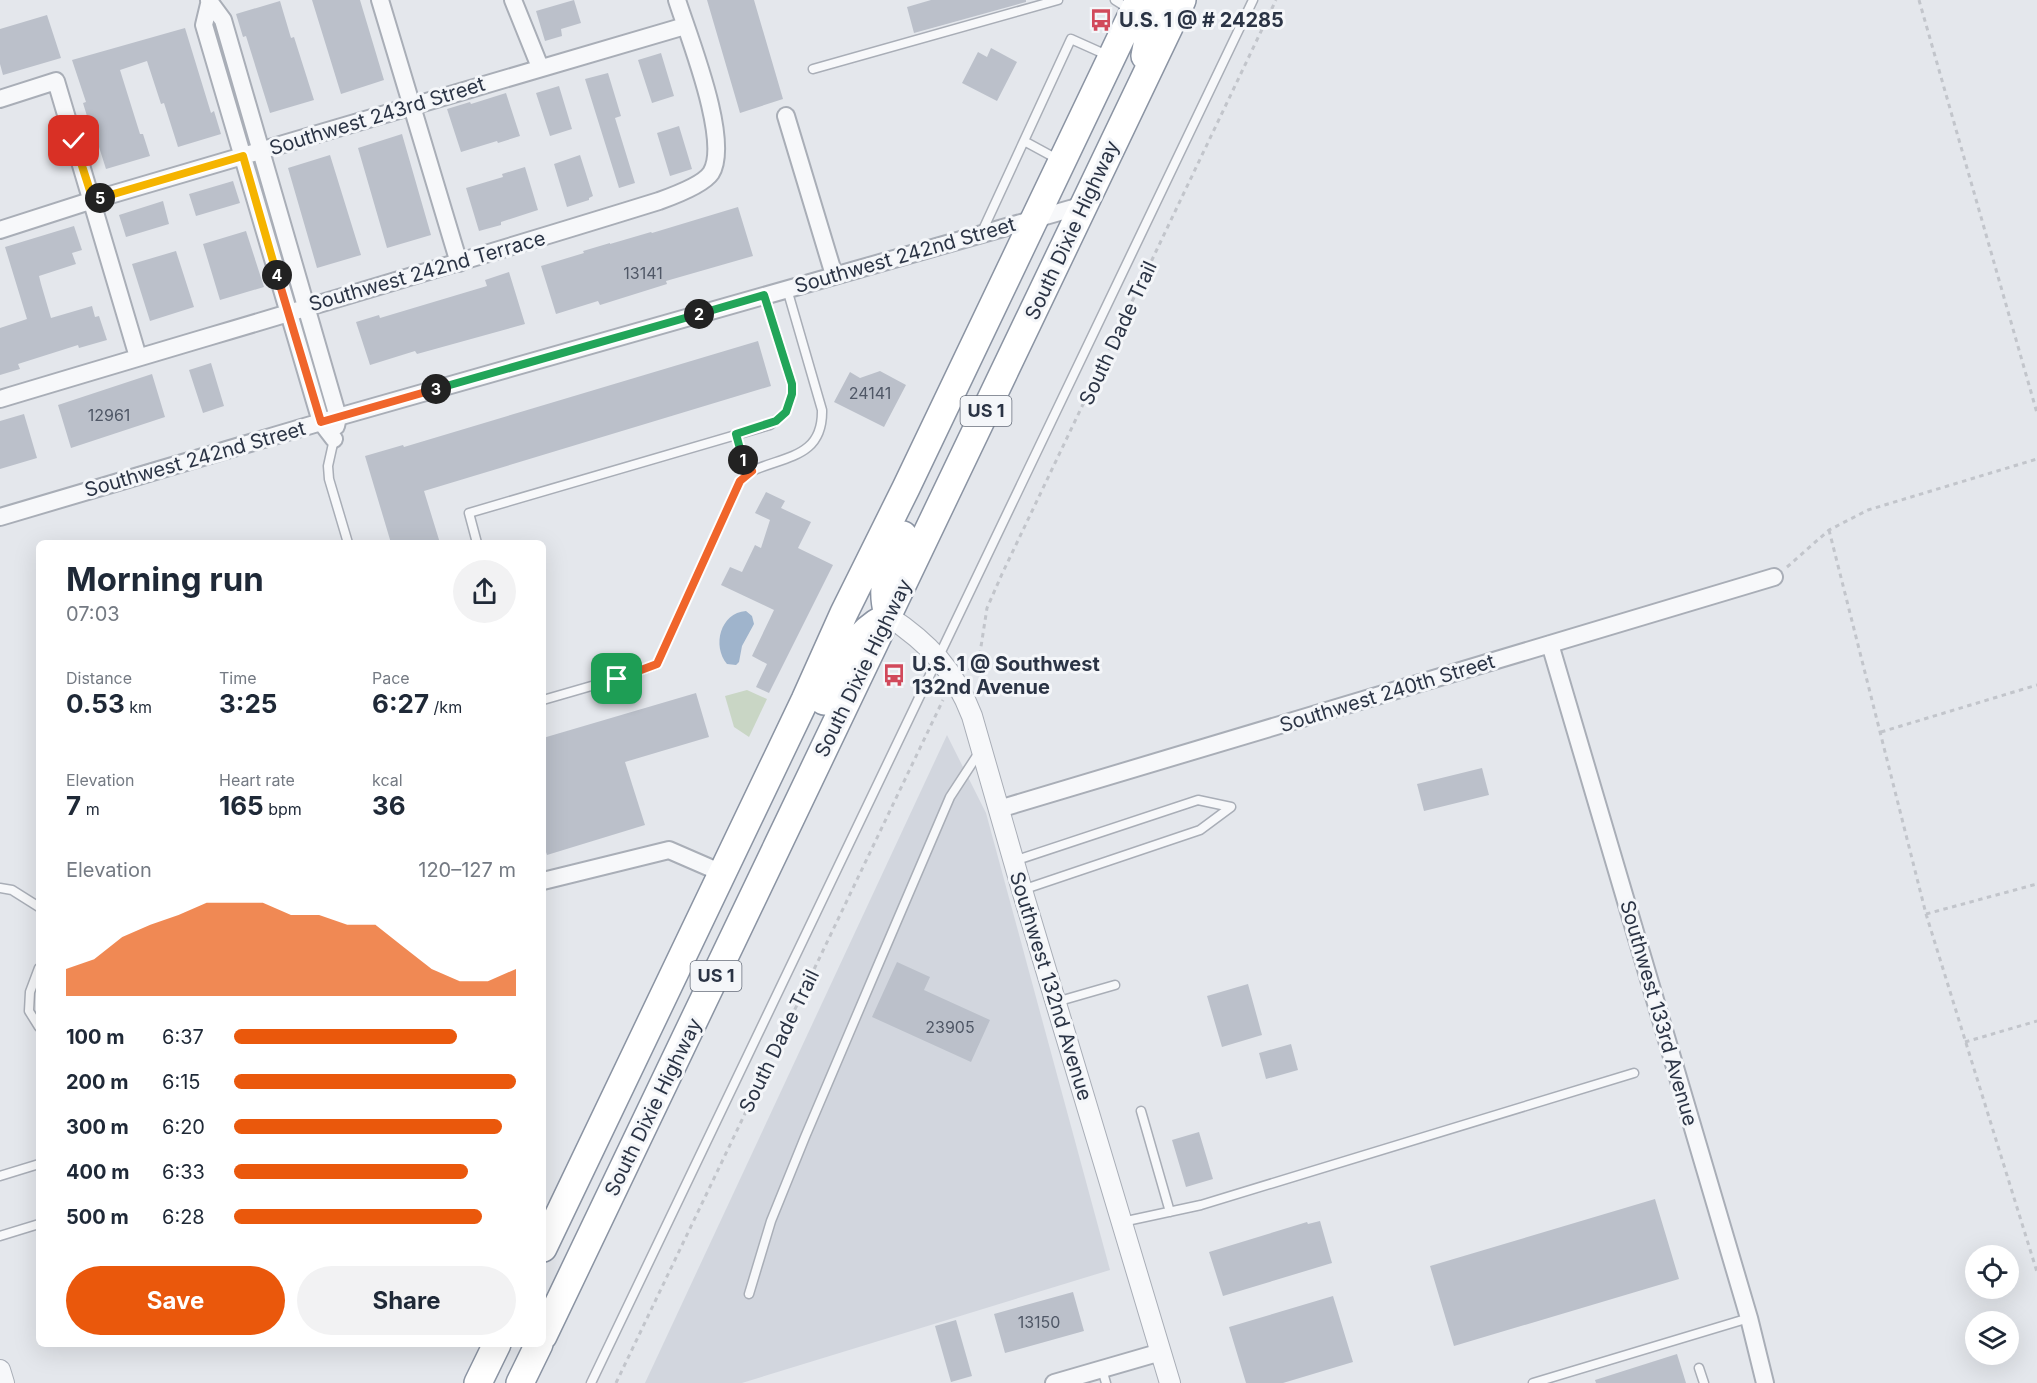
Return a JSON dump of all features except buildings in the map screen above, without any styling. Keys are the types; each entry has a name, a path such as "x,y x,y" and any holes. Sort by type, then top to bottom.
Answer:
{"highway":[{"path":"1140,87 1152,18 1161,0"},
{"name":"South Dixie Highway","path":"546,1330 1182,0"},
{"name":"South Dixie Highway","path":"546,1242 1112,57 1129,4"},
{"path":"722,873 764,818 791,772 850,648 873,624 888,616 884,594 888,568 955,424 957,379"},
{"path":"478,1383 496,1347"},
{"path":"520,1383 538,1347"}],"street":[{"path":"196,0 209,0"},
{"path":"209,0 223,20 338,417 334,439"},
{"path":"209,0 204,25 321,422 334,439"},
{"path":"380,0 459,263"},
{"path":"513,0 540,67"},
{"path":"677,0 685,26"},
{"name":"Southwest 243rd Street","path":"0,230 93,200 685,26"},
{"name":"Southwest 242nd Terrace","path":"0,399 287,312 459,263 682,192 711,173 716,148 707,92 685,26"},
{"path":"0,99 56,81 138,357"},
{"path":"786,116 834,275"},
{"name":"Southwest 242nd Street","path":"0,517 338,417 1084,205"},
{"name":"Southwest 240th Street","path":"999,809 1774,578"},
{"name":"Southwest 132nd Avenue","path":"888,616 916,635 938,657 966,701 1170,1383"},
{"name":"Southwest 133rd Avenue","path":"1550,644 1749,1318 1765,1383"},
{"path":"546,880 669,850 722,873"},
{"path":"1054,1383 1104,1376 1161,1352"},
{"path":"0,1370 4,1383"}],"lane":[{"path":"813,69 1058,0"},
{"path":"591,1383 1253,0"},
{"path":"981,234 1071,39 1112,57"},
{"path":"1024,141 1062,162"},
{"path":"546,699 626,676 657,664 740,481 748,473 798,456 810,447 820,430 822,410 787,289"},
{"path":"476,540 469,513 776,421 786,412 792,394 792,384 764,295"},
{"path":"733,435 748,473"},
{"path":"334,439 328,466 329,479 347,540"},
{"path":"749,1294 771,1221 936,829 950,797 982,749"},
{"path":"1014,861 1198,800 1232,807 1200,830 1022,890"},
{"path":"0,888 12,890 36,905"},
{"path":"36,977 30,992 29,1011 36,1022"},
{"path":"1055,1002 1115,985"},
{"path":"1122,1222 1201,1205 1634,1073"},
{"path":"1141,1111 1170,1212"},
{"path":"0,1176 36,1165"},
{"path":"0,1236 36,1225"},
{"path":"1533,1383 1749,1318"},
{"path":"1700,1368 1704,1383"}],"path":[{"name":"South Dade Trail","path":"971,668 980,653 987,608 998,583 1276,0"},
{"path":"1919,0 2037,413"},
{"path":"1774,578 1829,530 1868,510 2037,459"},
{"path":"1829,530 1926,915 2037,1272"},
{"path":"1880,733 2037,685"},
{"name":"South Dade Trail","path":"616,1383 943,700"},
{"path":"1926,915 2037,884"},
{"path":"1965,1042 2037,1021"},
{"path":"2030,1250 2037,1247"}],"shaded area":[{"path":"947,735 986,813 1110,1270 742,1383 645,1383"}],"green space":[{"path":"747,690 767,699 749,737 734,727 725,696"}],"water":[{"path":"746,611 752,616 754,624 742,646 739,662 736,665 727,664 720,648 721,632 730,618"}],"place":[{"name":"U.S. 1 @ # 24285","path":"1101,20"},
{"name":"U.S. 1 @ Southwest 132nd Avenue","path":"894,675"}],"route":[{"path":"74,141 93,200 243,156 321,422 764,295 792,384 791,400 786,412 776,421 736,434 743,460 752,471 746,473 740,481 657,664 617,679"}]}
